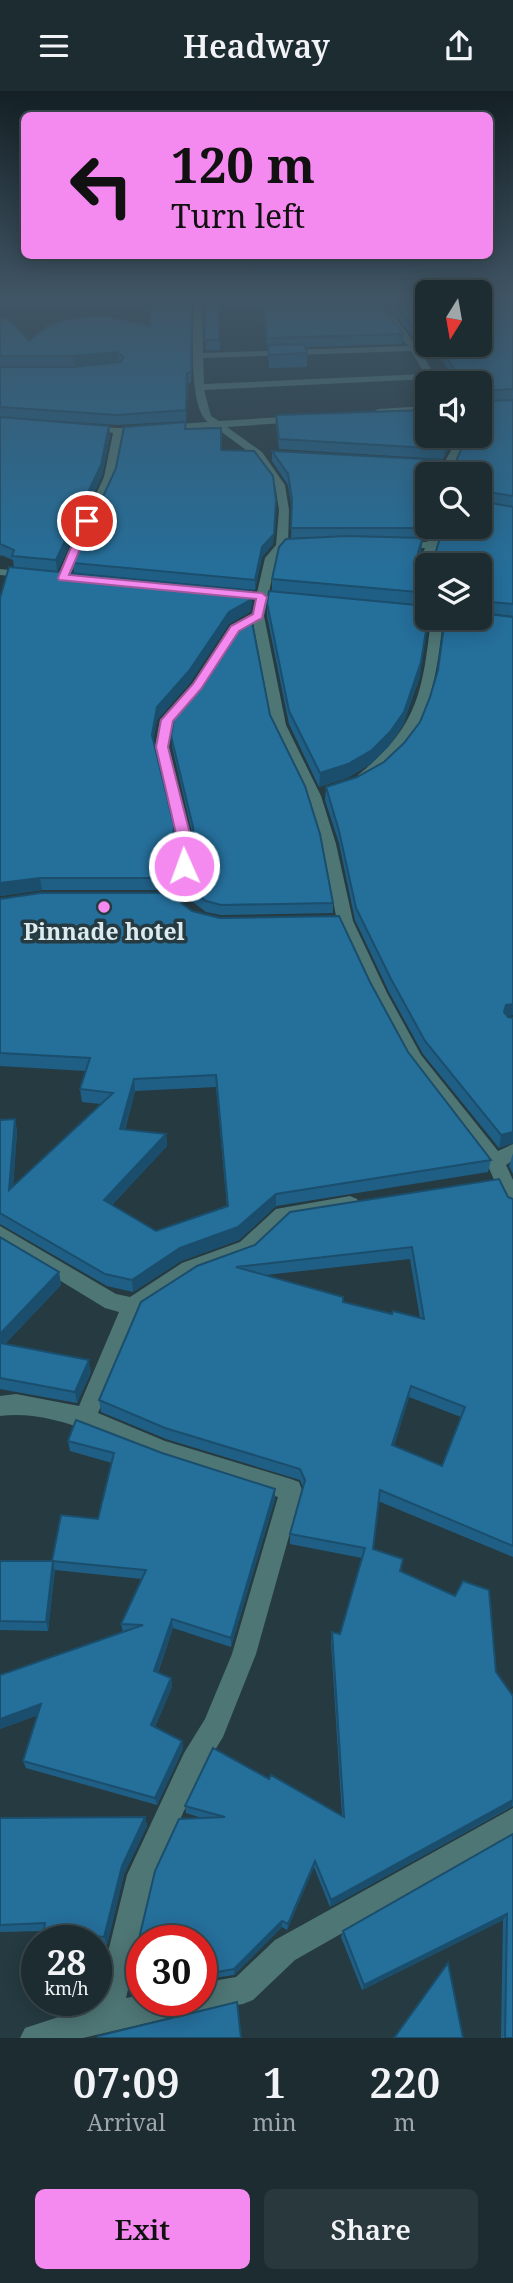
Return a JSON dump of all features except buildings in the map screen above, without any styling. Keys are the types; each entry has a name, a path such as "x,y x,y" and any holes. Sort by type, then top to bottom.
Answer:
{"street":[{"path":"200,390 207,417 258,454 279,485 284,510 282,546 271,558 258,616 279,725 321,794 338,921 415,1059 513,1202"},
{"path":"371,413 415,410"},
{"path":"78,427 118,431 316,417"},
{"path":"51,577 109,477 118,431"},
{"path":"258,454 272,455"},
{"path":"428,553 433,539"},
{"path":"391,544 430,545"},
{"path":"282,546 295,545"},
{"path":"0,572 76,579"},
{"path":"222,593 302,601"},
{"path":"410,611 415,612"},
{"path":"191,911 168,898 184,866 184,838 162,747 167,720 197,687 235,628 258,616"},
{"path":"354,785 375,770 405,741 417,717 429,688 429,630"},
{"path":"496,1175 513,1151"},
{"path":"85,1417 132,1306 190,1269 247,1248 284,1215 368,1201"},
{"path":"0,1234 112,1302 132,1306"},
{"path":"0,1406 16,1404 85,1417 107,1429 165,1451 291,1490 244,1654 214,1728 193,1762 141,1875 112,1995"},
{"path":"217,1995 243,1990 296,1944 513,1821"},
{"path":"35,2038 107,2016"}],"place":[{"name":"Pinnade hotel","path":"104,907"}],"route":[{"path":"87,521 63,578 262,597 258,616 235,628 197,687 167,720 162,747 184,838 184,866"}]}
